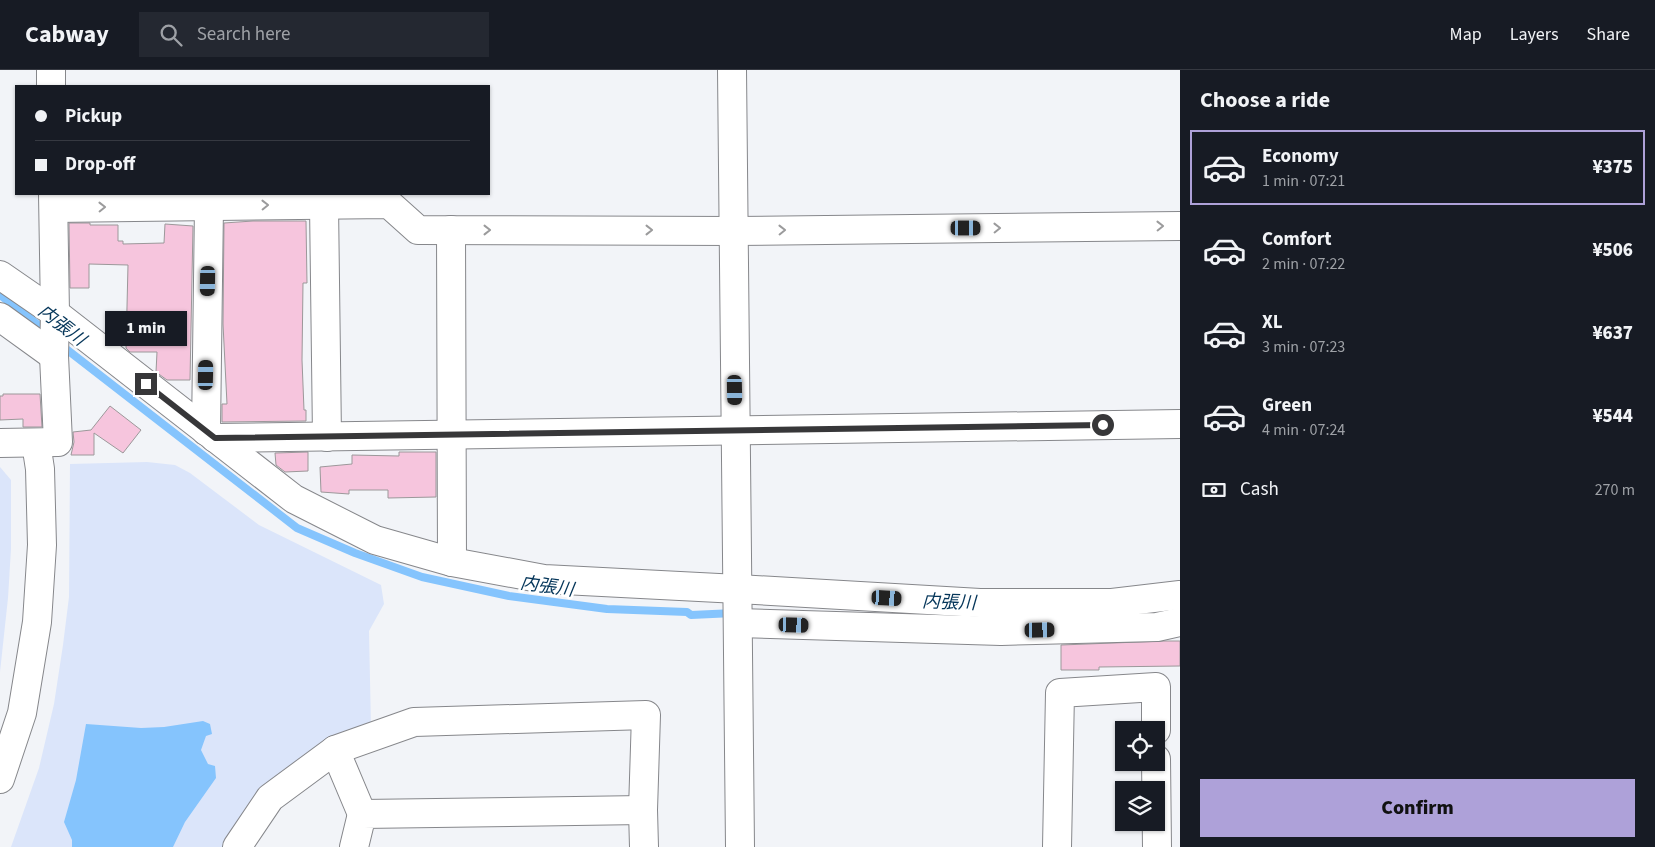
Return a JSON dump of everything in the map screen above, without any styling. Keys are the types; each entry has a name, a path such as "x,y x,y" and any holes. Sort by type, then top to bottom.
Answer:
{"street":[{"path":"51,70 51,85"},
{"path":"732,70 740,847"},
{"path":"0,443 58,442 54,356 54,201 209,206 389,204 418,230 734,230 1180,226"},
{"path":"324,204 328,436"},
{"path":"209,206 210,434"},
{"path":"450,230 452,562"},
{"path":"0,275 55,313 294,499 375,540 452,562 544,580 738,607 1001,630 1157,627 1180,622"},
{"path":"0,317 54,356"},
{"path":"210,434 328,436 1180,424"},
{"path":"0,779 22,713 36,622 42,545 40,469 36,443"},
{"path":"738,607 1112,604 1180,595"},
{"path":"1057,847 1060,693 1156,687 1156,721"},
{"path":"237,847 270,798 335,750 414,722 646,715 643,810 644,847"},
{"path":"335,750 362,814 354,847"},
{"path":"1156,771 1157,847"},
{"path":"362,814 643,810"}],"shaded area":[{"path":"147,462 175,465 190,473 259,525 381,585 384,604 369,631 371,728 333,741 297,760 256,800 238,823 223,847 11,847 39,768 54,704 69,597 70,464"},
{"path":"0,467 11,480 11,549 0,672"}],"water":[{"path":"203,721 210,724 212,734 206,736 201,750 208,764 215,766 216,778 185,822 173,847 72,847 72,840 64,822 76,780 86,724 141,728 164,727"}],"building":[{"path":"306,221 307,283 303,283 302,360 306,421 222,422 222,404 227,404 223,324 224,223"},
{"path":"69,223 118,225 118,241 123,241 123,244 164,243 165,224 193,226 190,380 167,380 156,372 157,352 130,352 126,348 128,265 89,264 89,288 70,288"},
{"path":"3,394 40,394 42,427 23,427 23,419 0,420 0,396 3,396"},
{"path":"110,406 141,430 123,453 94,433 94,455 71,455 74,442 73,432 91,430"},
{"path":"308,452 308,471 285,472 276,465 275,453"},
{"path":"399,452 436,452 436,497 388,498 388,490 349,490 349,494 321,492 320,467 352,464 352,455 399,456"},
{"path":"1180,641 1180,666 1099,667 1099,670 1061,670 1061,645"}],"waterway":[{"name":"内張川","path":"0,295 47,332"},
{"name":"内張川","path":"61,345 297,528 355,553 422,577 509,596 607,609 687,612 691,615 734,613"}],"route":[{"path":"146,384 215,438 1103,425"}]}
